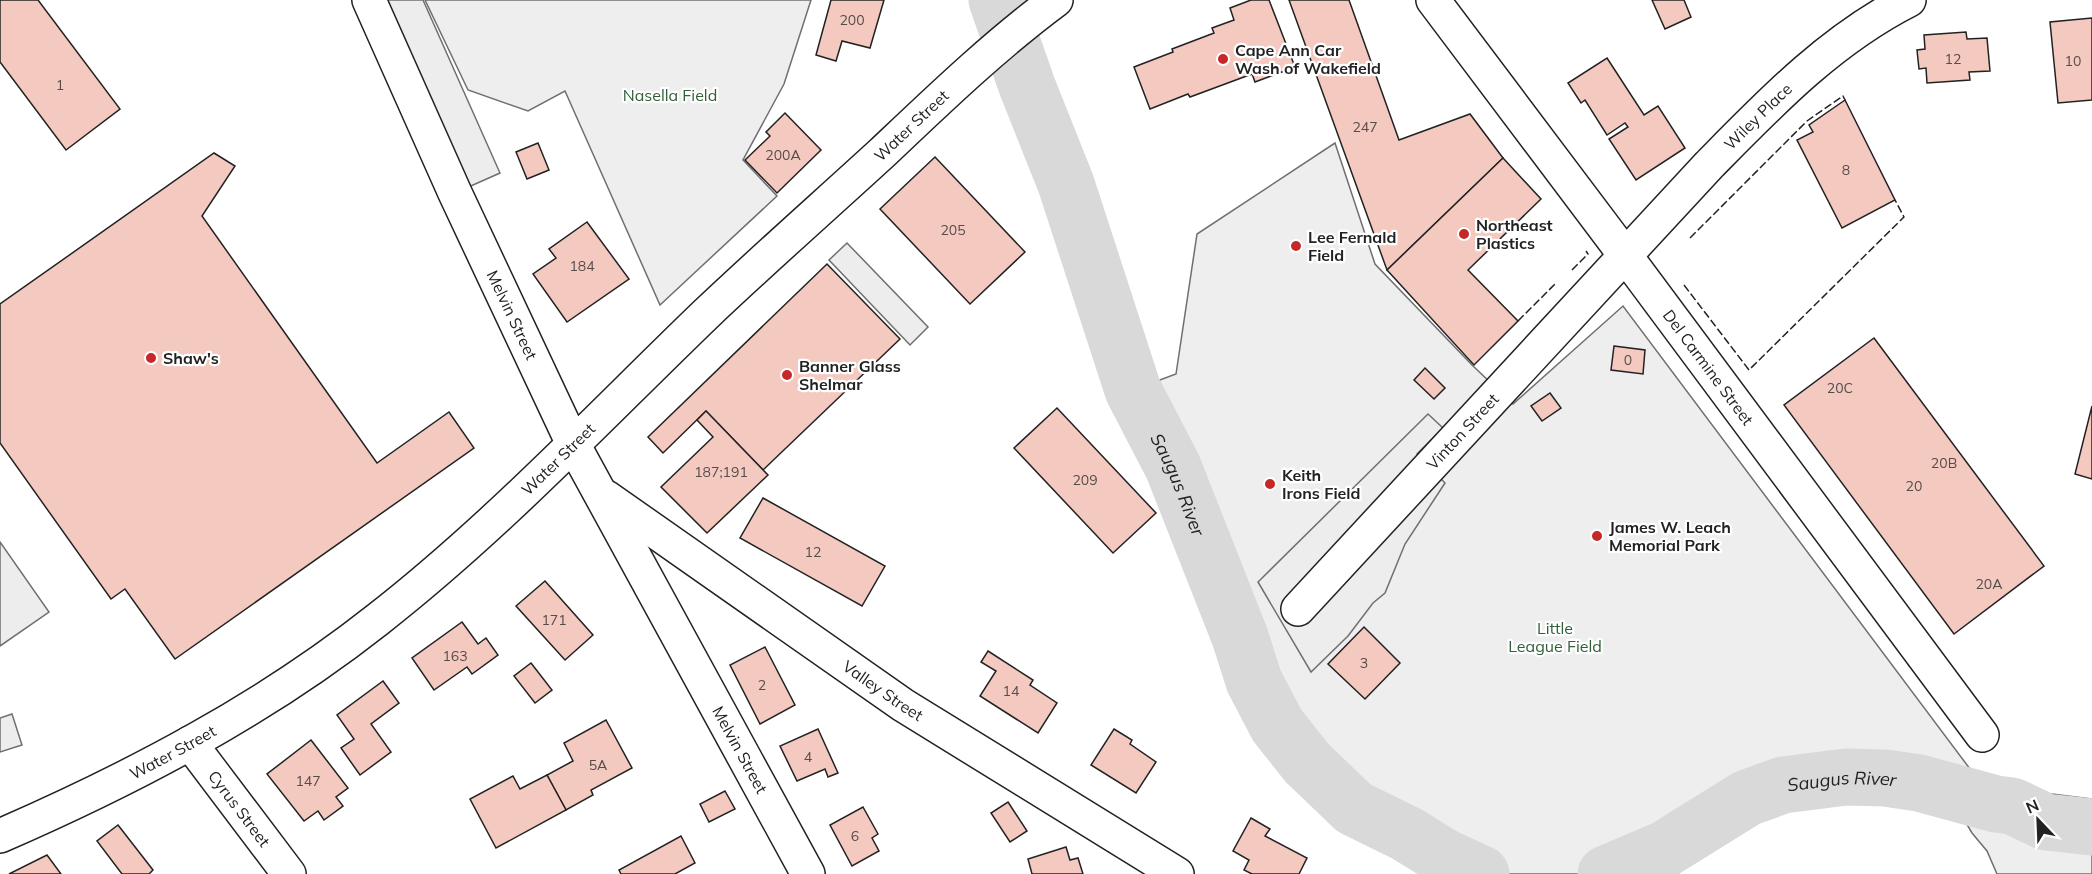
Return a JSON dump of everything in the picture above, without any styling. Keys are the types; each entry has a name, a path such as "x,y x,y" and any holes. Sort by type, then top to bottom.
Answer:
{"street":[{"name":"Melvin Street","path":"369,0 452,186 573,444 808,874"},
{"name":"Del Carmine Street","path":"1433,0 1982,735"},
{"name":"Wiley Place","path":"1625,255 1708,165 1794,80 1864,26 1909,0"},
{"name":"Water Street","path":"0,836 92,793 250,710 291,684 376,621 480,531 707,313 986,57 1043,9"},
{"name":"Vinton Street","path":"1298,609 1625,255"},
{"name":"Valley Street","path":"598,492 903,705 1177,874"},
{"name":"Melvin Street","path":"670,625 665,603 666,590 691,559"},
{"name":"Cyrus Street","path":"190,743 289,874"}],"green space":[{"name":"Nasella Field","path":"425,0 811,0 784,84 743,160 777,196 660,305 565,91 528,111 468,90"},
{"name":"Little League Field","path":"1335,143 1375,264 1472,365 1513,404 1623,306 1982,785 2009,793 2052,794 2092,799 2092,874 1997,874 1987,851 1962,816 1965,807 1964,794 1919,783 1885,778 1846,777 1783,785 1747,798 1665,849 1606,874 1481,874 1444,857 1407,834 1354,808 1307,763 1277,725 1254,681 1240,637 1173,467 1133,390 1176,374 1197,234"}],"shaded area":[{"path":"369,0 423,0 500,173 455,193"},
{"path":"847,243 928,327 910,345 829,260"},
{"path":"1428,414 1443,428 1417,454 1445,483 1405,544 1385,593 1373,603 1348,636 1311,672 1258,582"},
{"path":"0,542 49,612 0,646"},
{"path":"12,714 22,745 0,752 0,718"}],"building":[{"path":"0,0 38,0 120,109 66,150 0,62"},
{"path":"831,0 884,0 870,48 842,41 836,61 816,55"},
{"name":"Cape Ann Car Wash of Wakefield","path":"1251,0 1269,0 1295,67 1255,82 1252,74 1190,97 1188,94 1150,109 1134,67 1214,33 1212,28 1234,20 1230,8"},
{"path":"1289,0 1349,0 1399,140 1470,114 1503,158 1387,270"},
{"path":"1652,0 1684,0 1691,17 1665,29"},
{"path":"2092,18 2092,100 2058,103 2050,22"},
{"path":"1966,32 1967,39 1987,38 1990,71 1969,72 1970,80 1927,83 1926,68 1919,69 1917,50 1925,49 1924,35"},
{"path":"1607,58 1644,115 1658,106 1685,148 1636,180 1609,139 1628,127 1625,123 1607,135 1585,100 1581,103 1568,83"},
{"path":"1845,100 1895,200 1842,228 1797,140 1813,132 1809,125"},
{"path":"785,113 821,150 777,193 745,160 770,136 766,132"},
{"path":"538,143 549,170 527,179 516,152"},
{"name":"Shaw's","path":"214,153 235,166 202,216 377,463 449,412 474,448 175,659 125,589 111,599 0,443 0,304"},
{"path":"935,157 1025,252 970,304 880,209"},
{"name":"Northeast Plastics","path":"1503,158 1541,199 1468,270 1518,321 1474,365 1387,270"},
{"path":"587,222 629,279 567,322 533,274 556,258 549,249"},
{"name":"Banner Glass Shelmar","path":"827,264 900,339 763,470 706,411 663,453 648,437"},
{"path":"1874,338 2044,566 1954,634 1784,405"},
{"path":"1614,346 1645,350 1643,374 1611,370"},
{"path":"1425,368 1445,388 1434,399 1414,380"},
{"path":"1550,393 1561,408 1542,421 1531,406"},
{"path":"2092,406 2092,479 2075,474"},
{"path":"1057,408 1156,513 1113,553 1014,448"},
{"path":"706,411 768,475 707,533 661,487 713,437 697,420"},
{"path":"763,498 885,566 862,606 740,538"},
{"path":"545,581 593,635 565,660 516,606"},
{"path":"462,622 478,644 486,638 498,655 472,674 467,667 434,690 412,658"},
{"path":"1364,627 1400,663 1365,699 1328,664"},
{"path":"765,647 795,705 760,724 730,665"},
{"path":"988,651 1033,680 1030,685 1057,703 1038,733 980,696 996,671 981,662"},
{"path":"531,663 552,690 535,703 514,676"},
{"path":"383,681 399,703 371,724 391,752 360,775 341,748 354,739 337,715"},
{"path":"606,720 632,768 591,790 593,795 566,810 547,775 573,761 564,743"},
{"path":"818,729 838,773 828,777 825,769 797,781 780,746"},
{"path":"1114,729 1132,740 1130,744 1156,762 1136,793 1091,765"},
{"path":"311,740 348,788 336,797 343,806 324,820 318,811 304,821 267,774"},
{"path":"547,775 566,810 496,848 470,799 513,776 520,789"},
{"path":"725,791 735,809 709,822 700,804"},
{"path":"1008,802 1027,831 1010,842 991,813"},
{"path":"863,807 878,834 872,838 879,851 852,866 830,825"},
{"path":"1251,818 1270,829 1265,836 1307,858 1299,874 1252,874 1244,870 1249,860 1233,851"},
{"path":"118,825 153,870 149,874 122,874 97,841"},
{"path":"681,836 695,863 675,874 621,874 619,870"},
{"path":"1066,847 1070,860 1078,858 1083,874 1032,874 1028,859"},
{"path":"47,855 61,874 9,874"}],"waterway":[{"name":"Saugus River","path":"997,0 1027,86 1066,184 1133,390 1173,467 1240,637 1254,681 1277,725 1307,763 1354,808 1407,834 1444,857 1481,874"},
{"name":"Saugus River","path":"1606,874 1665,849 1747,798 1783,785 1846,777 1885,778 1919,783 1996,804 2012,806 2046,822 2092,827"}],"fence":[{"path":"1690,238 1807,121 1843,96 1845,100"},
{"path":"1684,285 1749,370 1904,217 1895,200"},
{"path":"1572,270 1588,254 1586,251"},
{"path":"1518,321 1556,283"}],"place":[{"name":"Cape Ann Car Wash of Wakefield","path":"1223,59"},
{"name":"Northeast Plastics","path":"1464,234"},
{"name":"Lee Fernald Field","path":"1296,246"},
{"name":"Shaw's","path":"151,358"},
{"name":"Banner Glass Shelmar","path":"787,375"},
{"name":"Keith Irons Field","path":"1270,484"},
{"name":"James W. Leach Memorial Park","path":"1597,536"}]}
